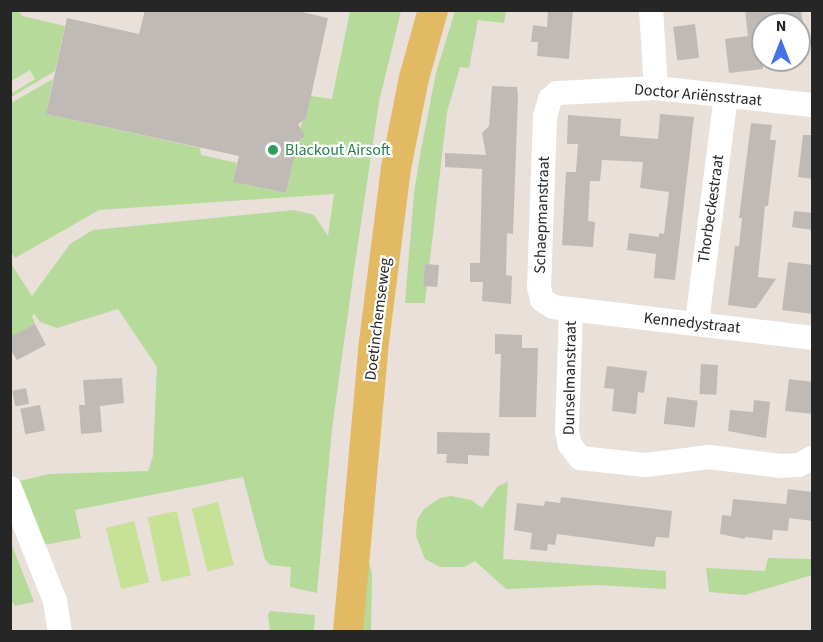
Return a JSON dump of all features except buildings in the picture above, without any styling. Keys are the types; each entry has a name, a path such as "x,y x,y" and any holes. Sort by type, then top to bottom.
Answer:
{"main road":[{"name":"Doetinchemseweg","path":"348,632 373,350 396,168 414,78 434,10"}],"street":[{"path":"651,10 656,88"},
{"name":"Doctor Ariënsstraat","path":"550,99 566,91 656,88 813,105"},
{"name":"Thorbeckestraat","path":"697,322 726,96"},
{"name":"Schaepmanstraat","path":"550,99 545,116 539,287 542,300 553,307 571,310"},
{"name":"Kennedystraat","path":"571,310 697,322 813,338"},
{"name":"Dunselmanstraat","path":"571,310 567,431 570,445 580,458 646,465 709,457 780,466 799,465 813,458"},
{"path":"10,488 54,601 60,632"}],"green space":[{"path":"11,10 19,11 22,16 65,26 55,71 11,97 11,94 35,79 30,70 11,81"},
{"path":"350,11 401,11 379,102 353,277 332,429 317,593 290,587 291,567 270,565 265,559 243,477 75,510 81,538 38,546 16,482 49,474 148,471 153,456 157,367 118,309 57,328 40,322 34,314 32,316 35,324 11,337 10,262 32,296 70,244 93,230 294,210 314,215 328,236 334,194 99,210 15,258 10,250 11,103 53,79 46,114 200,148 201,155 237,163 234,182 286,193 302,122 306,119 311,96 332,99"},
{"path":"455,11 506,11 504,23 478,20 469,68 460,67 447,112 425,303 405,303 414,193 421,150 436,73"},
{"path":"508,482 503,559 666,571 666,589 597,585 506,589 475,561 464,567 440,567 425,559 416,536 417,520 424,509 440,498 451,496 471,500 482,508 498,486"},
{"path":"218,502 234,565 208,572 192,509"},
{"path":"177,511 191,576 161,582 148,517"},
{"path":"134,521 149,582 121,589 106,528"},
{"path":"10,540 34,602 15,606 11,600"},
{"path":"366,551 372,574 371,631 359,632"},
{"path":"768,558 812,559 812,575 745,595 709,592 706,568 765,571"},
{"path":"270,611 315,615 314,631 270,631 268,615"}],"place":[{"name":"Blackout Airsoft","path":"273,150"}]}
